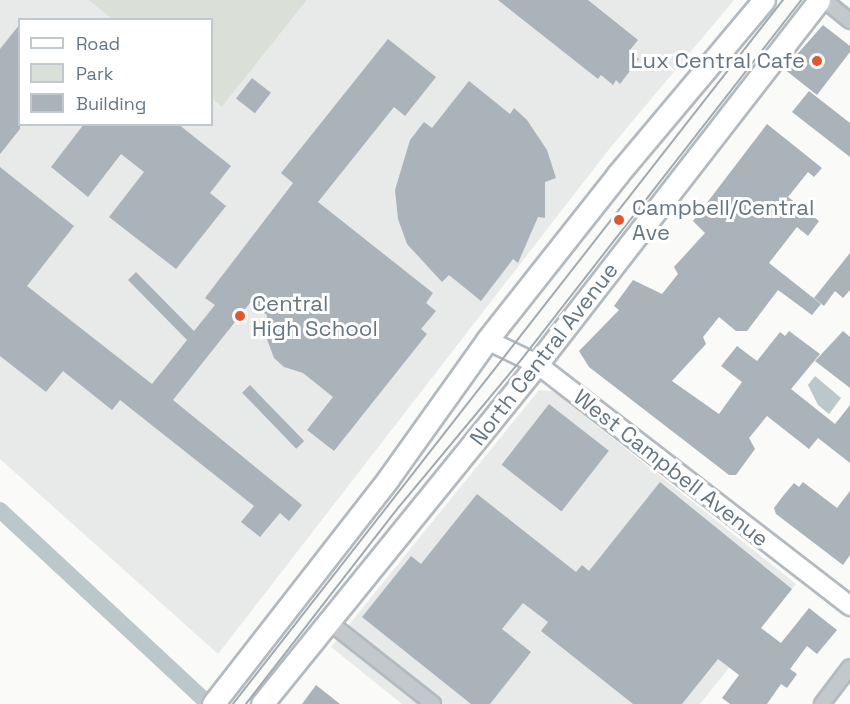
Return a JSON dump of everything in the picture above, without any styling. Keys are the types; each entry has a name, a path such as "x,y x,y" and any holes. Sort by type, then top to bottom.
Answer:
{"main road":[{"path":"213,704 388,479 487,340 618,174 764,0"},
{"name":"North Central Avenue","path":"262,704 537,364 819,0"}],"street":[{"path":"824,0 850,21"},
{"name":"West Campbell Avenue","path":"487,340 537,364 850,606"},
{"path":"328,621 433,704"},
{"path":"822,704 850,667"}],"shaded area":[{"name":"Central High School","path":"0,0 88,0 111,18 18,18 18,126 213,126 213,99 223,106 307,0 734,0 610,148 218,654 0,459"},
{"path":"815,376 841,398 829,414 818,405 808,385"},
{"path":"539,390 553,391 796,584 700,704 402,704 331,647"}],"green space":[{"path":"88,0 307,0 222,107 213,99 213,18 111,18"}],"building":[{"path":"498,0 588,0 638,40 629,51 639,59 620,84 616,80 613,85 601,75 598,79"},
{"name":"Lux Central Cafe","path":"823,25 850,46 850,52 817,95 784,69"},
{"path":"18,26 18,126 20,129 0,154 0,49"},
{"path":"388,39 436,77 405,116 394,107 318,202 433,293 426,303 436,311 421,329 427,334 334,451 307,430 333,397 303,373 284,367 274,358 265,334 267,315 250,303 173,400 302,505 289,521 280,513 260,537 241,522 254,506 120,400 112,410 63,371 46,392 0,356 0,167 74,226 27,286 152,384 187,340 128,280 136,272 194,331 215,305 205,298 293,183 281,173"},
{"path":"252,78 271,93 255,113 236,98"},
{"path":"469,81 510,114 514,108 527,120 547,150 556,178 545,182 545,218 538,217 518,263 513,259 481,301 449,275 442,282 407,244 398,219 395,190 410,140 424,122 432,128"},
{"path":"809,91 850,123 850,157 792,112"},
{"path":"767,124 822,168 814,177 808,172 788,197 819,221 808,236 797,227 769,263 821,304 812,315 778,290 747,331 736,331 719,317 703,337 706,344 672,381 719,414 742,382 721,366 737,346 757,361 780,332 785,336 789,331 820,354 791,389 835,424 850,405 850,463 818,438 809,449 767,416 749,438 755,449 736,475 729,475 589,367 579,351 619,310 614,306 633,280 662,294 678,274 674,267 705,233 693,221"},
{"path":"82,126 181,126 231,166 210,193 226,206 176,269 109,217 144,172 121,154 88,197 51,167"},
{"path":"850,253 850,290 843,298 835,291 824,306 814,298"},
{"path":"843,331 850,337 850,388 815,361"},
{"path":"250,385 304,441 296,449 242,393"},
{"path":"549,404 609,451 561,511 502,465"},
{"path":"660,482 792,589 761,628 781,643 809,608 837,630 817,654 807,646 790,669 797,674 787,688 781,684 767,704 730,704 722,698 739,675 718,659 682,704 633,704 541,631 548,622 523,603 502,629 531,652 490,704 471,704 362,617 411,556 421,564 477,494 576,572 582,565 589,571"},
{"path":"803,482 837,508 850,491 850,555 843,565 776,514 774,508 783,496 794,483 799,487"},
{"path":"316,685 340,704 302,704"}],"waterway":[{"path":"0,510 209,704"}],"tram line":[{"path":"233,704 783,0"},
{"path":"246,704 399,507 522,359 801,0"}],"place":[{"name":"Lux Central Cafe","path":"817,61"},
{"name":"Campbell/Central Ave","path":"619,220"},
{"name":"Central High School","path":"240,316"}]}
